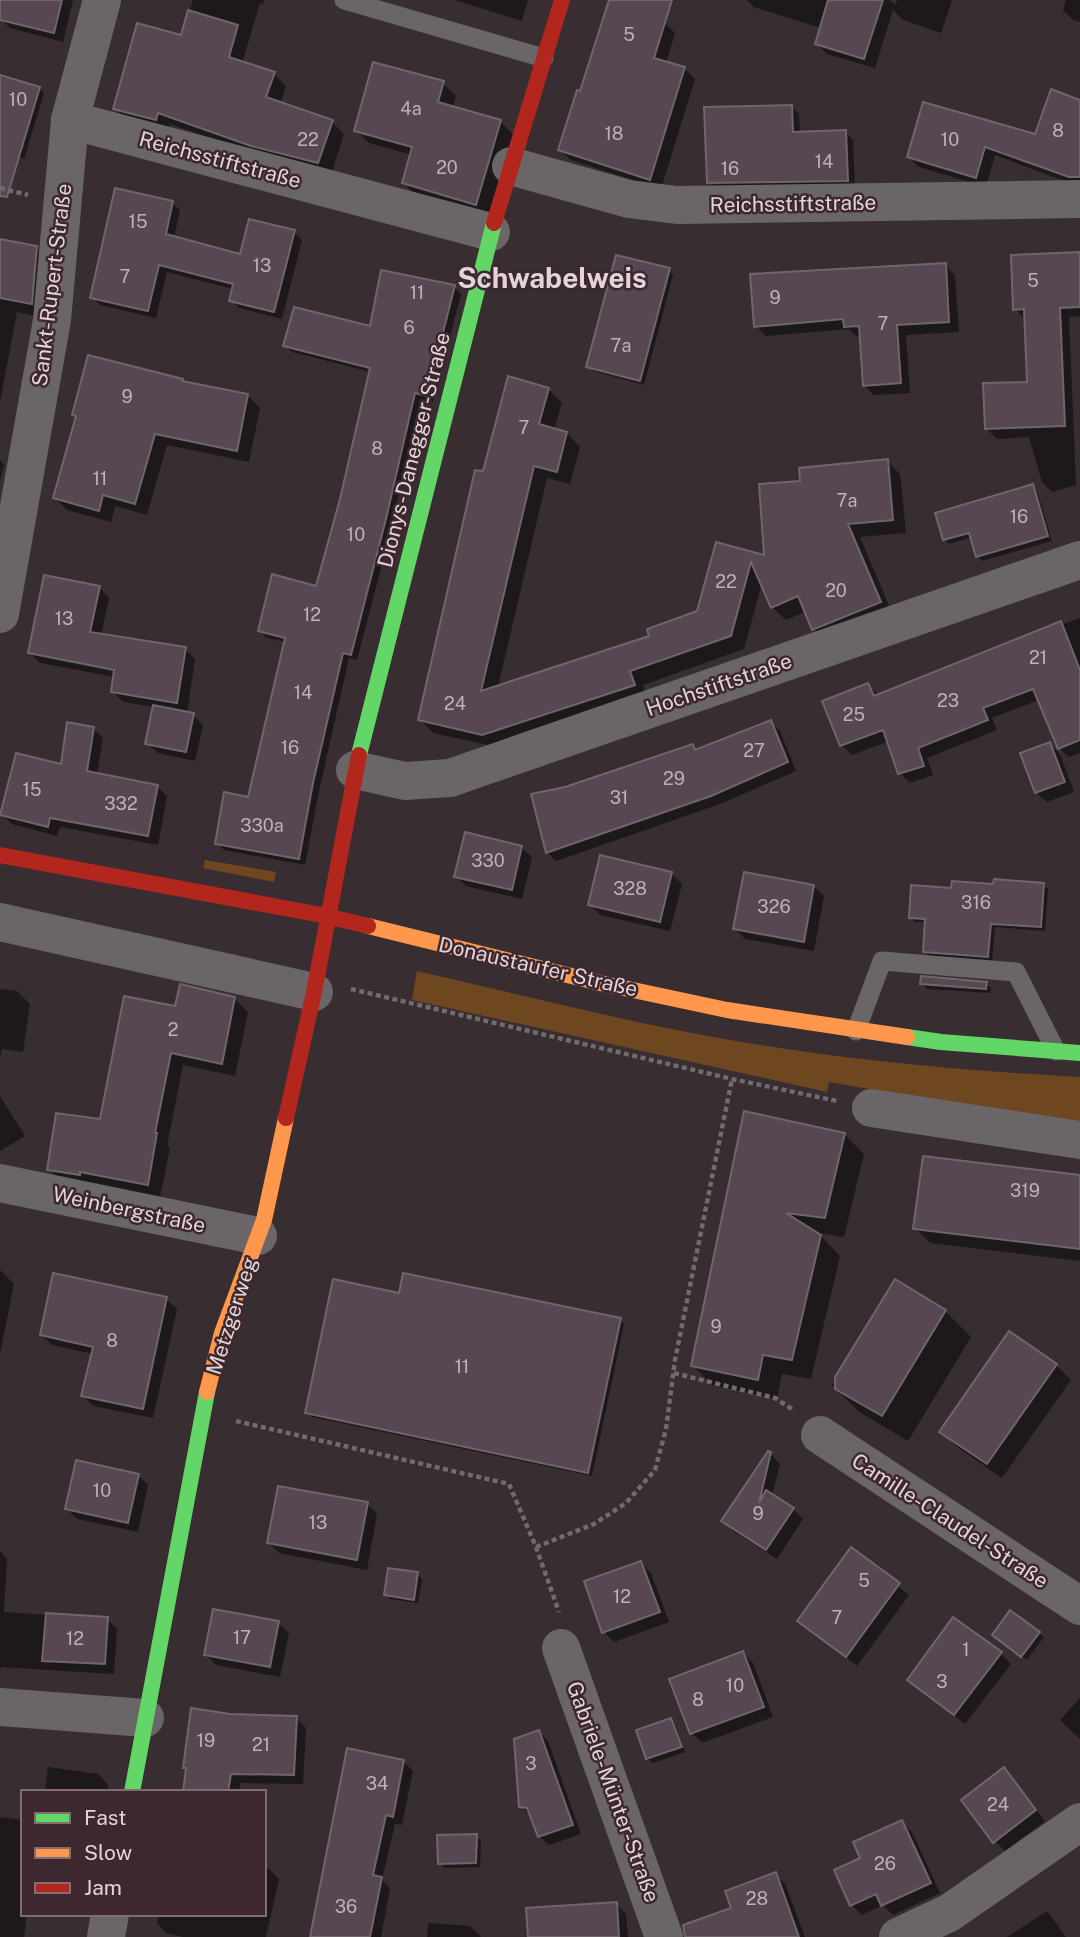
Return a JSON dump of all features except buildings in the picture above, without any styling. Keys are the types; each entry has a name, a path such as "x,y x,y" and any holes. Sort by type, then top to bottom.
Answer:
{"street":[{"name":"Sankt-Rupert-Straße","path":"0,614 52,320 70,120 102,0"},
{"name":"Dionys-Danegger-Straße","path":"327,916 355,770 491,232 562,0"},
{"name":"Reichsstiftstraße","path":"70,120 491,232"},
{"name":"Reichsstiftstraße","path":"511,166 629,200 677,205 1080,199"},
{"name":"Hochstiftstraße","path":"355,770 405,781 450,778 1080,560"},
{"name":"Donaustaufer Straße","path":"0,855 327,916 612,986 727,1010 941,1042 1080,1053"},
{"name":"Metzgerweg","path":"132,1790 202,1413 222,1333 258,1236 315,987 327,916"},
{"path":"0,922 315,987"},
{"path":"870,1108 1080,1140"},
{"name":"Weinbergstraße","path":"0,1183 258,1236"},
{"name":"Camille-Claudel-Straße","path":"820,1435 1080,1606"},
{"name":"Gabriele-Münter-Straße","path":"561,1648 664,1937"},
{"path":"0,1707 145,1718"},
{"path":"898,1937 949,1913 1080,1822"},
{"path":"106,1937 110,1916"}],"lane":[{"path":"344,0 544,58"},
{"path":"856,1031 882,961 1016,972 1056,1051"}],"path":[{"path":"315,987 870,1108"},
{"path":"536,1547 594,1524 626,1503 655,1470 666,1429 674,1373 732,1079"},
{"path":"674,1373 775,1398 813,1423 820,1435"},
{"path":"202,1413 509,1484 536,1547 561,1618 561,1648"}],"shaded area":[{"path":"205,860 276,872 274,882 203,868"},
{"path":"417,971 623,1019 748,1043 913,1064 1080,1077 1080,1121 829,1082 827,1092 412,1000"}],"traffic: fast":[{"path":"359,755 494,223"},
{"path":"907,1037 1080,1053"},
{"path":"132,1790 207,1392"}],"traffic: slow":[{"path":"368,926 600,983 727,1010 907,1037"},
{"path":"207,1392 222,1333 264,1220 286,1118"}],"traffic: jam":[{"path":"494,223 562,0"},
{"path":"286,1118 314,992 359,755"},
{"path":"0,855 368,926"}],"district":[{"name":"Schwabelweis","path":"552,278"}]}
